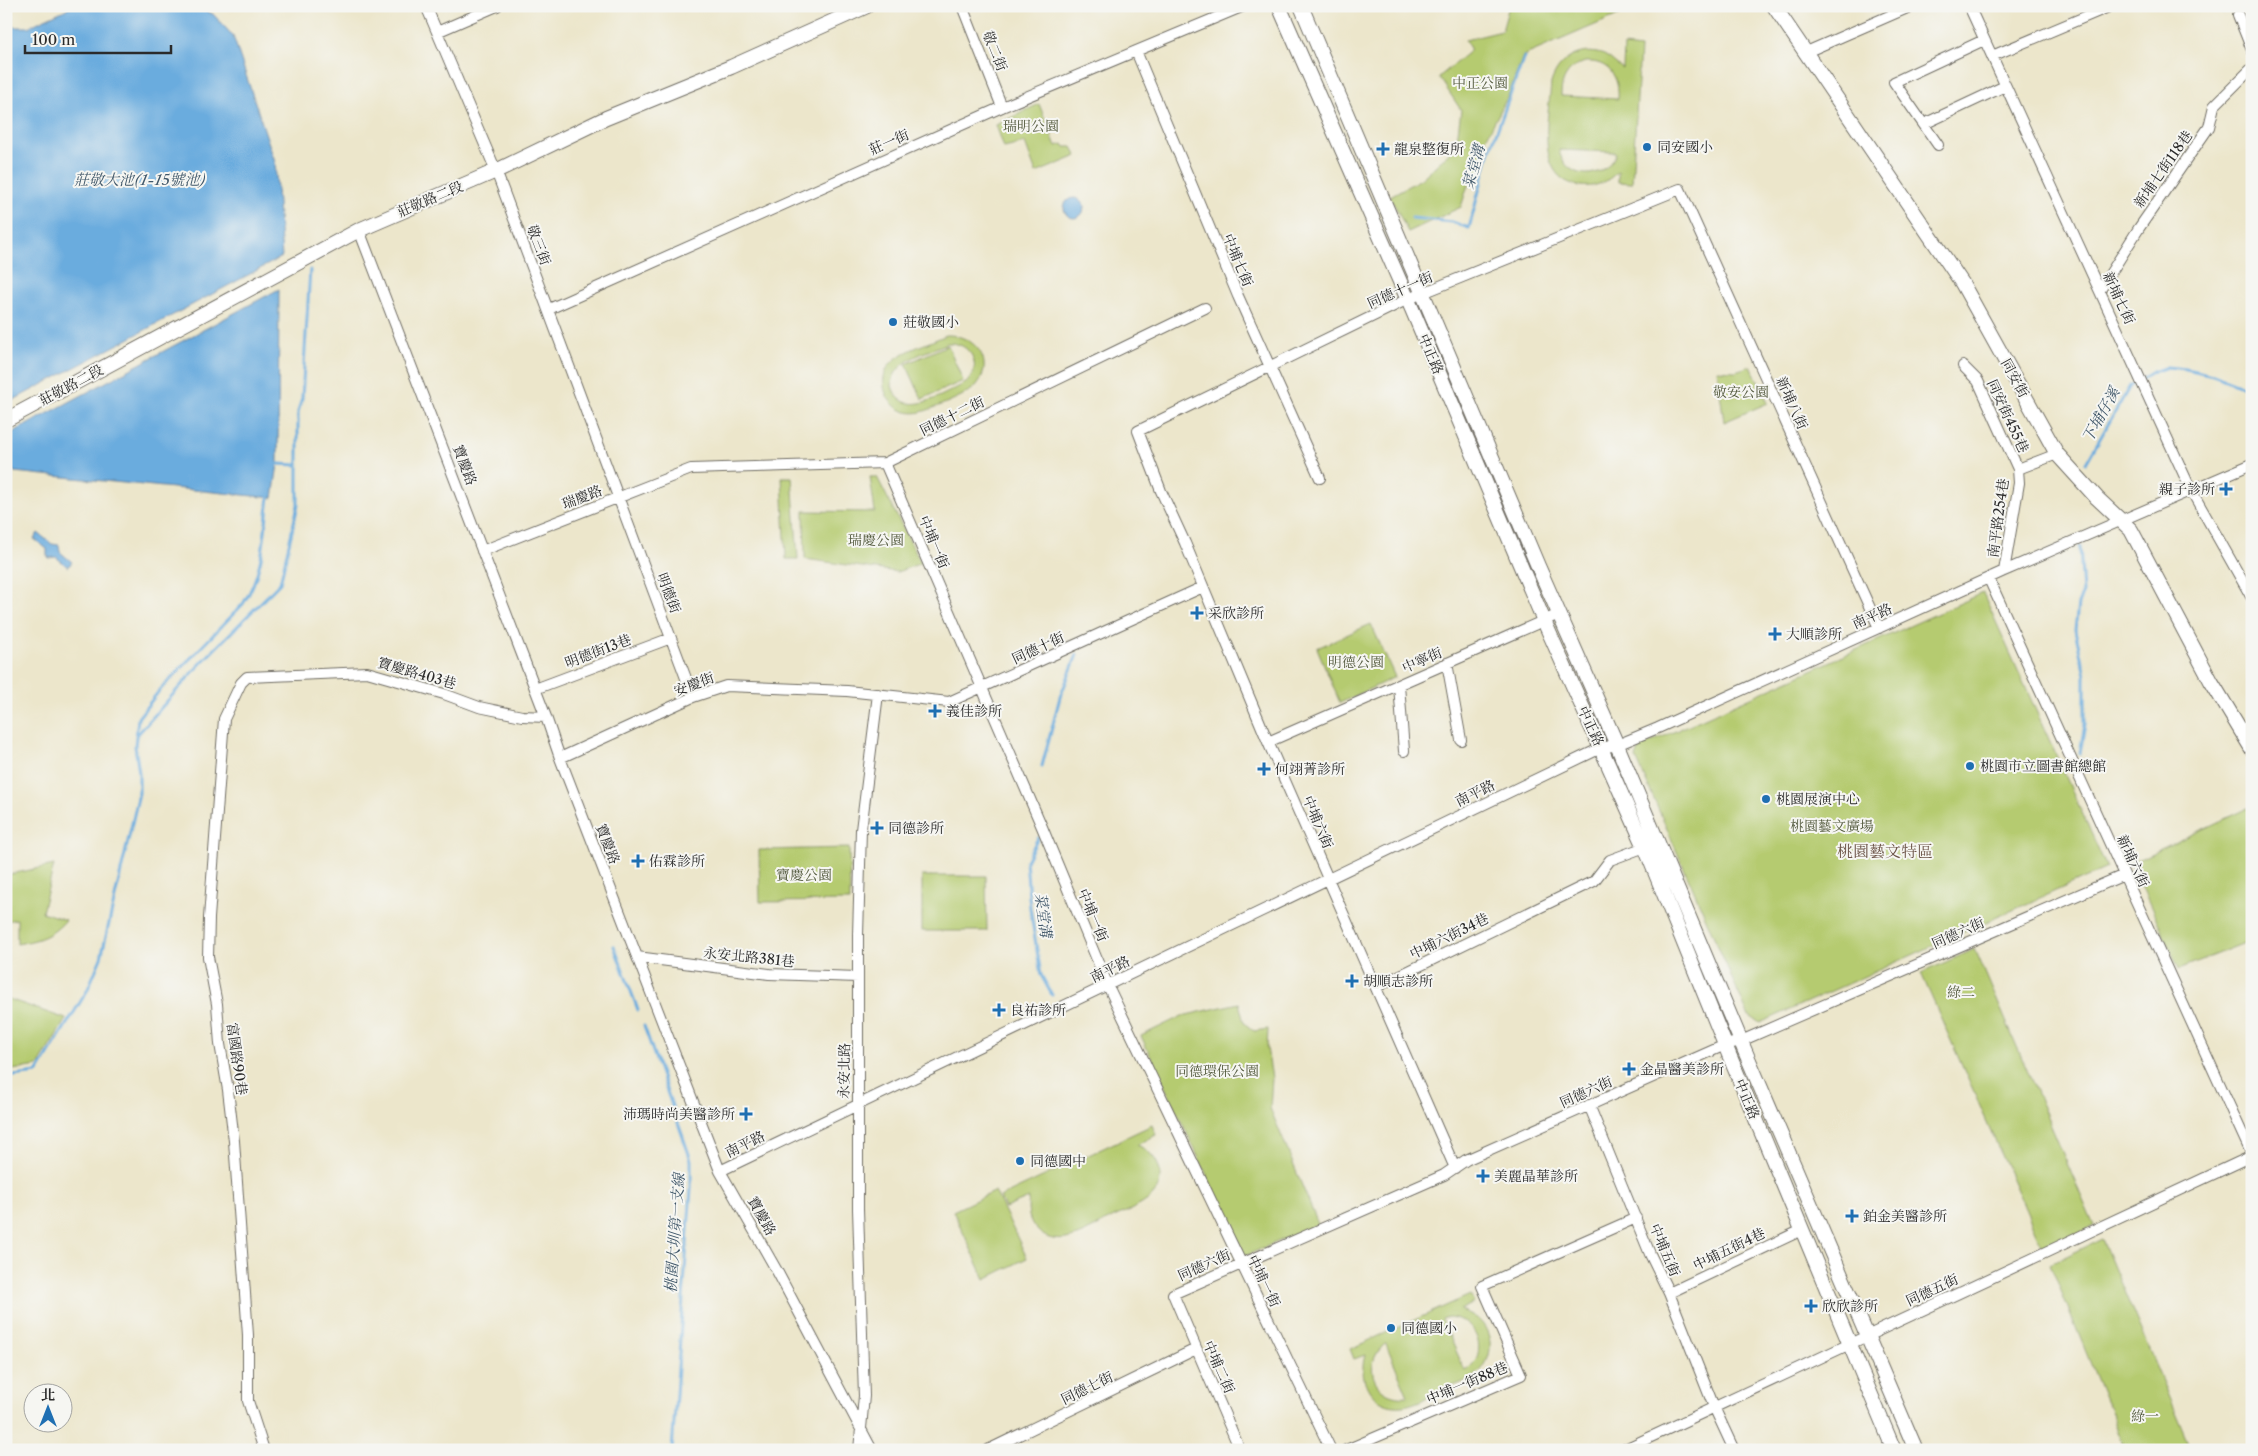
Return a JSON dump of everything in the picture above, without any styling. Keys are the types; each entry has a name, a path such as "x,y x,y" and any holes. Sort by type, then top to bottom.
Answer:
{"street":[{"name":"敬三街","path":"426,6 496,171 618,498"},
{"path":"437,32 497,6"},
{"name":"莊敬路二段","path":"6,420 359,230 496,171 606,118 731,67 867,6"},
{"name":"敬二街","path":"962,6 1002,106"},
{"name":"莊一街","path":"549,309 1002,106 1244,6"},
{"name":"中正路","path":"1279,6 1408,299 1544,621 1645,847 1725,1046 1894,1450"},
{"name":"中正路","path":"1301,6 1916,1450"},
{"name":"同安街","path":"1774,6 1962,283 2057,454 2097,498 2131,530 2197,655 2252,749"},
{"path":"1804,52 1912,6"},
{"name":"新埔七街","path":"1969,6 2191,490 2252,598"},
{"path":"1992,56 2111,6"},
{"path":"2238,16 2252,50"},
{"path":"1938,145 1894,82 1984,40"},
{"name":"中埔七街","path":"1136,51 1270,368 1320,478"},
{"name":"新埔七街118巷","path":"2100,290 2139,228 2209,127 2214,106 2252,68"},
{"path":"1924,124 2005,86"},
{"name":"同德十一街","path":"1138,431 1408,299 1680,189"},
{"name":"新埔八街","path":"1680,189 1879,628"},
{"name":"寶慶路","path":"359,230 720,1171 777,1271 872,1450"},
{"name":"同德十二街","path":"691,469 885,463 1205,308"},
{"name":"同安街455巷","path":"1963,366 1978,381 2018,469 2057,454"},
{"name":"中埔六街","path":"1138,431 1161,491 1268,742 1455,1168"},
{"name":"中埔一街","path":"885,463 1042,827 1108,986 1331,1450"},
{"name":"南平路","path":"720,1171 1601,748 1617,745 2004,571 2252,464"},
{"name":"瑞慶路","path":"482,551 691,469"},
{"name":"南平路254巷","path":"2004,571 2019,483 2018,469"},
{"name":"明德街","path":"618,498 694,698"},
{"name":"新埔六街","path":"1989,579 2252,1156"},
{"name":"同德十街","path":"878,694 949,702 1203,587"},
{"name":"中寧街","path":"1268,742 1559,614"},
{"name":"明德街13巷","path":"535,689 671,638"},
{"path":"1448,663 1461,740"},
{"name":"寶慶路403巷","path":"247,677 366,672 444,694 479,707 522,716 546,717"},
{"name":"富國路90巷","path":"247,677 241,683 224,719 208,918 208,957 217,1004 220,1044 234,1141 248,1335 248,1400 264,1450"},
{"path":"1399,685 1404,751"},
{"name":"安慶街","path":"560,758 694,698 726,686 878,694"},
{"name":"永安北路","path":"859,1450 864,1396 858,1220 857,1106 861,830 878,694"},
{"name":"中埔六街34巷","path":"1376,987 1594,880 1610,860 1645,847"},
{"name":"同德六街","path":"1173,1294 1444,1175 1466,1160 1589,1105 1914,967 2124,875"},
{"name":"永安北路381巷","path":"637,957 769,974 858,977"},
{"name":"中埔五街","path":"1589,1105 1650,1254 1669,1293 1714,1407 1734,1450"},
{"name":"同德五街","path":"1623,1450 2252,1156"},
{"name":"中埔一街88巷","path":"1346,1450 1521,1375 1482,1286 1636,1218"},
{"name":"中埔五街4巷","path":"1669,1293 1802,1230"},
{"name":"中埔二街","path":"1173,1294 1240,1450"},
{"name":"同德七街","path":"988,1450 1196,1349"}],"green space":[{"name":"中正公園","path":"1509,6 1639,6 1523,56 1508,96 1483,144 1482,167 1467,188 1461,207 1408,232 1390,196 1421,179 1456,147 1461,110 1439,77 1471,50 1465,40 1502,31"},
{"path":"1624,46 1640,48 1632,183 1618,182 1618,171 1606,181 1591,186 1580,186 1565,181 1555,171 1547,144 1551,83 1554,75 1571,57 1587,52 1604,55 1623,69","holes":["1585,62 1600,64 1611,72 1617,84 1618,99 1561,96 1564,79 1574,67","1559,150 1615,152 1616,153 1604,169 1586,174 1569,168"]},
{"name":"瑞明公園","path":"1039,104 1056,146 1063,144 1065,147 1072,147 1077,156 1036,173 1025,143 1004,148 996,125"},
{"path":"946,335 965,339 979,351 984,367 982,377 972,390 942,405 921,412 910,413 901,410 893,404 884,388 884,378 887,369 899,356","holes":["948,343 956,344 969,351 974,363 974,370 966,383 925,402 915,404 905,402 897,397 892,386 894,377 904,363"]},
{"path":"948,345 963,381 922,399 906,364"},
{"name":"敬安公園","path":"1751,366 1768,403 1724,422 1717,370 1735,371"},
{"path":"782,477 792,477 798,559 786,559"},
{"name":"瑞慶公園","path":"870,477 877,477 921,563 897,572 805,559 804,511 875,512"},
{"name":"桃園藝文廣場","path":"1983,593 2107,868 1760,1023 1748,1015 1636,758 1640,747"},
{"name":"明德公園","path":"1371,624 1395,677 1340,703 1317,648"},
{"path":"2252,806 2252,940 2179,969 2131,863"},
{"name":"寶慶公園","path":"849,848 850,901 760,902 759,850"},
{"path":"54,865 42,912 66,920 44,937 17,944 17,919 6,921 6,875"},
{"path":"922,876 986,876 987,931 922,931"},
{"name":"綠二","path":"1975,949 2094,1226 2043,1249 1921,973"},
{"path":"6,998 66,1019 38,1066 6,1071"},
{"name":"同德環保公園","path":"1239,1003 1244,1023 1254,1031 1268,1029 1267,1048 1272,1078 1270,1108 1318,1224 1245,1256 1141,1036 1182,1016"},
{"path":"1152,1125 1156,1135 1137,1145 1149,1152 1154,1158 1160,1170 1160,1177 1156,1191 1142,1204 1075,1237 1065,1239 1046,1237 1037,1230 1029,1215 1029,1198 1005,1208 1000,1197"},
{"path":"995,1191 1027,1258 985,1279 953,1211"},
{"name":"綠一","path":"2102,1239 2191,1450 2126,1450 2050,1264"},
{"path":"1470,1295 1474,1303 1460,1310 1474,1316 1482,1323 1489,1337 1490,1345 1486,1362 1482,1369 1474,1376 1419,1401 1403,1406 1392,1406 1376,1398 1370,1391 1363,1374 1365,1355 1354,1359 1350,1349","holes":["1448,1317 1458,1319 1467,1324 1477,1338 1479,1347 1477,1356 1473,1364 1465,1371 1442,1319","1386,1344 1408,1396 1397,1396 1387,1393 1375,1380 1373,1362 1377,1353"]}],"water":[{"name":"莊敬大池(1-15號池)","path":"73,6 194,6 213,14 233,36 275,162 282,257 6,404 6,27 28,27"},
{"path":"1074,198 1081,201 1084,208 1081,215 1074,218 1067,215 1064,208 1067,201"},
{"path":"279,289 278,464 273,498 14,472 6,457 6,436"},
{"path":"38,533 52,544 59,545 60,552 72,562 68,567 56,557 49,558 47,549 34,539"}],"waterway":[{"name":"菜堂溝","path":"1412,218 1452,222 1469,228 1490,150 1524,57"},
{"path":"136,736 202,662 280,583 298,505 298,412 302,398 310,270"},
{"name":"下埔仔溪","path":"2086,463 2130,386 2153,372 2167,367 2186,369 2213,375 2252,390"},
{"path":"278,464 298,465"},
{"path":"6,1077 37,1073 87,991 101,958 139,793 139,773 135,746 138,718 159,691 243,604 250,592 259,566 269,497"},
{"name":"下埔仔溪","path":"2080,547 2083,592 2078,604 2075,630 2085,675 2085,724 2080,753"},
{"name":"菜堂溝","path":"1042,766 1060,697 1077,655"},
{"name":"菜堂溝","path":"1038,838 1026,861 1030,908 1041,975 1052,995"},
{"name":"桃園大圳第一支線","path":"614,946 638,1010"},
{"name":"桃園大圳第一支線","path":"644,1026 691,1160 691,1189 672,1450"}],"place":[{"name":"同安國小","path":"1647,147"},
{"name":"龍泉整復所","path":"1383,149"},
{"name":"莊敬國小","path":"893,322"},
{"name":"親子診所","path":"2226,489"},
{"name":"采欣診所","path":"1197,613"},
{"name":"大順診所","path":"1775,634"},
{"name":"義佳診所","path":"935,711"},
{"name":"桃園市立圖書館總館","path":"1970,766"},
{"name":"何翊菁診所","path":"1264,769"},
{"name":"桃園展演中心","path":"1766,799"},
{"name":"同德診所","path":"877,828"},
{"name":"佑霖診所","path":"638,861"},
{"name":"胡順志診所","path":"1352,981"},
{"name":"良祐診所","path":"999,1010"},
{"name":"金晶醫美診所","path":"1629,1069"},
{"name":"沛瑪時尚美醫診所","path":"746,1114"},
{"name":"同德國中","path":"1020,1161"},
{"name":"美麗晶華診所","path":"1483,1176"},
{"name":"鉑金美醫診所","path":"1852,1216"},
{"name":"欣欣診所","path":"1811,1306"},
{"name":"同德國小","path":"1391,1328"}],"district":[{"name":"桃園藝文特區","path":"1885,851"}]}
